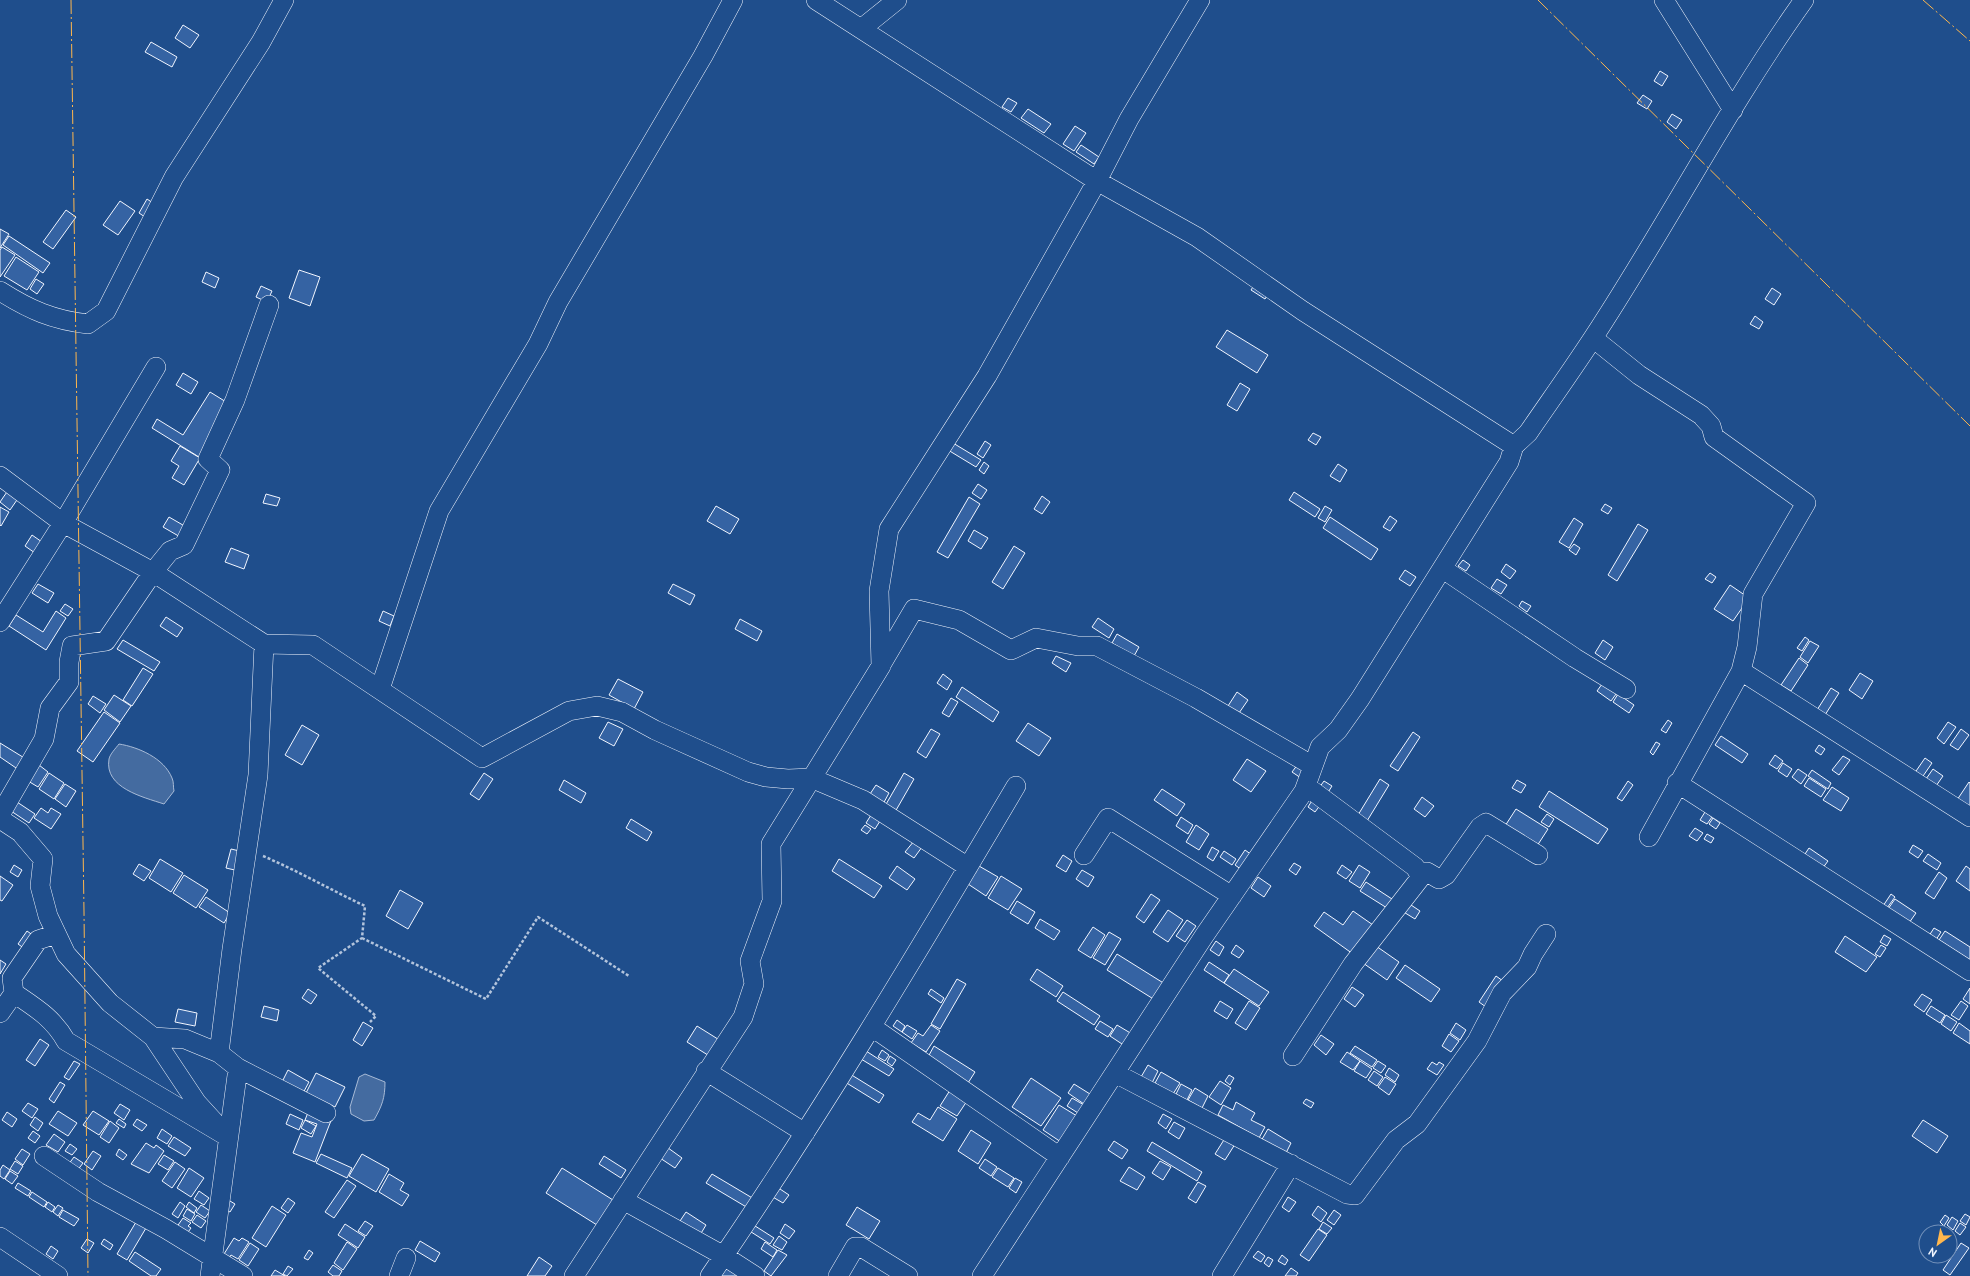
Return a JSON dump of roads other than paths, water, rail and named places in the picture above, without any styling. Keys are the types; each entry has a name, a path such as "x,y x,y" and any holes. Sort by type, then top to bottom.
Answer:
{"street":[{"path":"0,291 21,305 62,321 88,324 106,311 174,177 261,42 284,0"},
{"path":"380,689 439,511 538,344 558,302 703,56 733,0"},
{"path":"816,0 1097,181 1197,236 1303,311 1514,446"},
{"path":"861,30 897,0"},
{"path":"881,666 879,591 889,529 987,376 1097,181 1129,119 1200,0"},
{"path":"1664,0 1733,110"},
{"path":"982,1276 1114,1073 1306,786 1320,747 1343,724 1443,569 1508,462 1514,446 1528,433 1593,338 1733,110 1785,27 1804,0"},
{"path":"228,1137 197,1103 153,1037 110,1003 66,954 48,916 40,886 43,859 20,832 1,813 44,739 50,708 69,682 69,662 72,646 106,641 153,572 170,551 184,545 220,470 208,459 235,400 269,305"},
{"path":"1593,338 1639,375 1701,415 1711,426 1714,437 1806,503 1753,594 1747,647 1741,671 1649,837"},
{"path":"0,622 63,523 156,367"},
{"path":"0,476 63,523 153,572 264,644 313,645 482,758 569,711 597,706 622,712 655,730 748,772 766,777 788,779 812,778 863,800 968,867"},
{"path":"1443,569 1575,658 1626,689"},
{"path":"574,1276 706,1071 743,1017 754,984 750,961 772,901 771,844 854,712 914,609 959,620 1011,650 1036,638 1078,646 1097,646 1196,698 1313,766"},
{"path":"219,1053 258,775 264,644"},
{"path":"1741,671 1970,817"},
{"path":"1678,783 1970,971"},
{"path":"710,1276 805,1133 872,1027 1016,786"},
{"path":"1293,1056 1321,1010 1353,964 1421,877 1415,867 1306,786"},
{"path":"1084,855 1108,818 1232,896"},
{"path":"1418,872 1427,872 1439,879 1446,875 1480,827 1486,823 1538,855"},
{"path":"0,1013 14,993 12,978 38,940 56,934"},
{"path":"1114,1073 1292,1164 1347,1194 1355,1195 1396,1140 1417,1124 1477,1041 1502,993 1527,967 1533,954 1546,934"},
{"path":"14,993 48,1016 60,1031 66,1042 228,1137"},
{"path":"872,1027 1060,1157"},
{"path":"153,1037 184,1039 219,1053 238,1068 326,1113"},
{"path":"211,1267 238,1068"},
{"path":"706,1071 805,1133"},
{"path":"44,1156 98,1192 166,1228 211,1267 243,1276"},
{"path":"1222,1276 1292,1164"},
{"path":"623,1200 724,1256 755,1276"},
{"path":"0,1237 58,1276"},
{"path":"838,1276 855,1247 861,1247 908,1276"},
{"path":"399,1276 406,1258"}],"water":[{"path":"119,744 134,748 150,755 157,759 168,771 173,780 174,791 164,804 127,790 113,777 109,769 109,759"},
{"path":"365,1074 385,1082 384,1097 377,1115 374,1120 364,1121 351,1114 350,1107 359,1077"}]}
